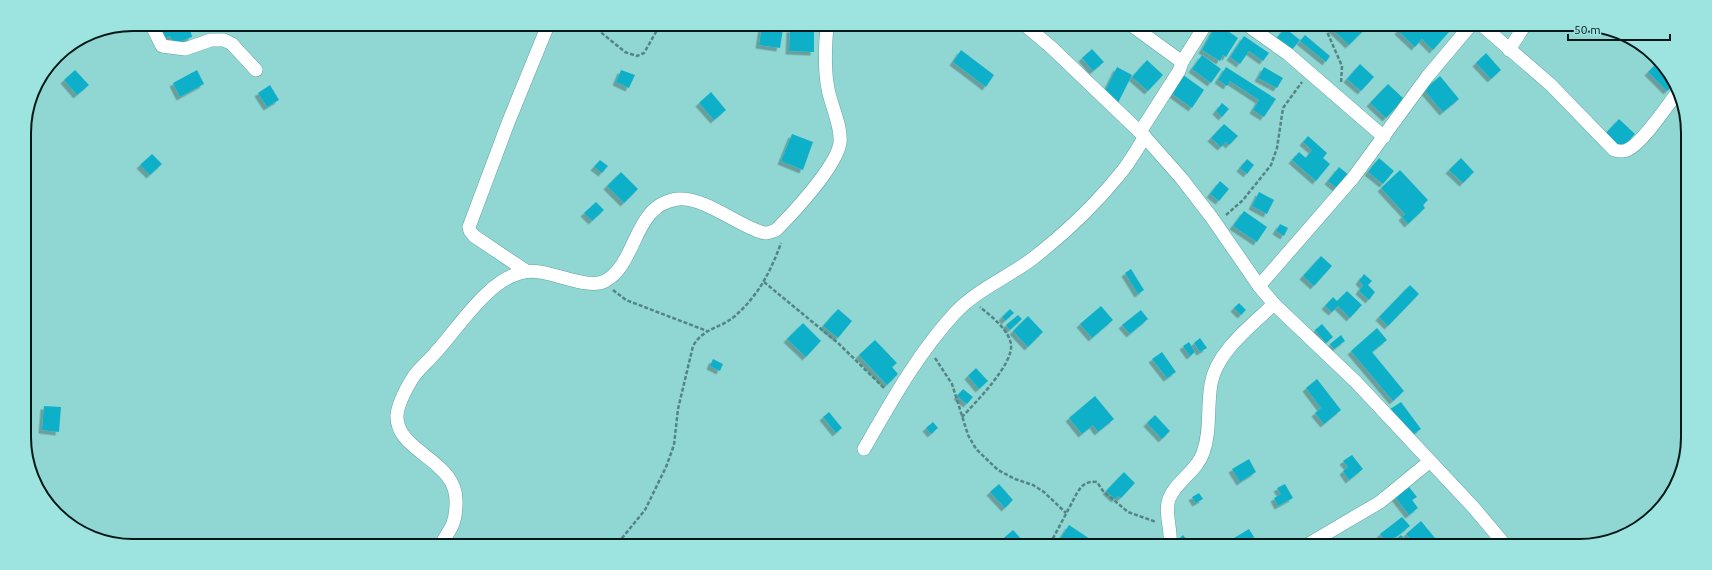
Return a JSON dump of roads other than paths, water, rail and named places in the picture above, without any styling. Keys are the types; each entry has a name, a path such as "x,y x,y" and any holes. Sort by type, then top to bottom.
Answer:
{"street":[{"path":"154,31 162,46 185,49 211,40 224,40 232,44 256,70"},
{"path":"526,271 474,236 470,232 469,227 508,123 546,31"},
{"path":"444,539 452,525 456,511 455,489 450,479 436,462 403,437 399,428 397,415 401,400 412,378 480,302 506,279 526,271 546,273 591,284 603,283 609,279 624,262 648,216 656,209 669,202 678,199 690,200 706,205 736,222 759,231 767,233 776,230 787,219 829,168 837,154 840,142 828,89 826,72 825,52 827,31"},
{"path":"1032,31 1057,52 1142,135 1182,179 1216,224 1259,286 1274,304 1356,382 1429,462 1474,508 1500,539"},
{"path":"1139,31 1182,62"},
{"path":"864,449 894,398 928,347 956,312 1032,259 1090,207 1120,174 1179,71 1182,62 1201,31"},
{"path":"1256,31 1288,54 1384,137"},
{"path":"1259,286 1353,178 1427,77 1466,31"},
{"path":"1488,31 1551,85 1611,147 1619,151 1627,150 1634,145 1674,96"},
{"path":"1509,50 1521,31"},
{"path":"1171,539 1168,506 1169,500 1203,455 1208,432 1211,382 1230,346 1274,304"},
{"path":"1318,539 1380,502 1429,462"}]}
